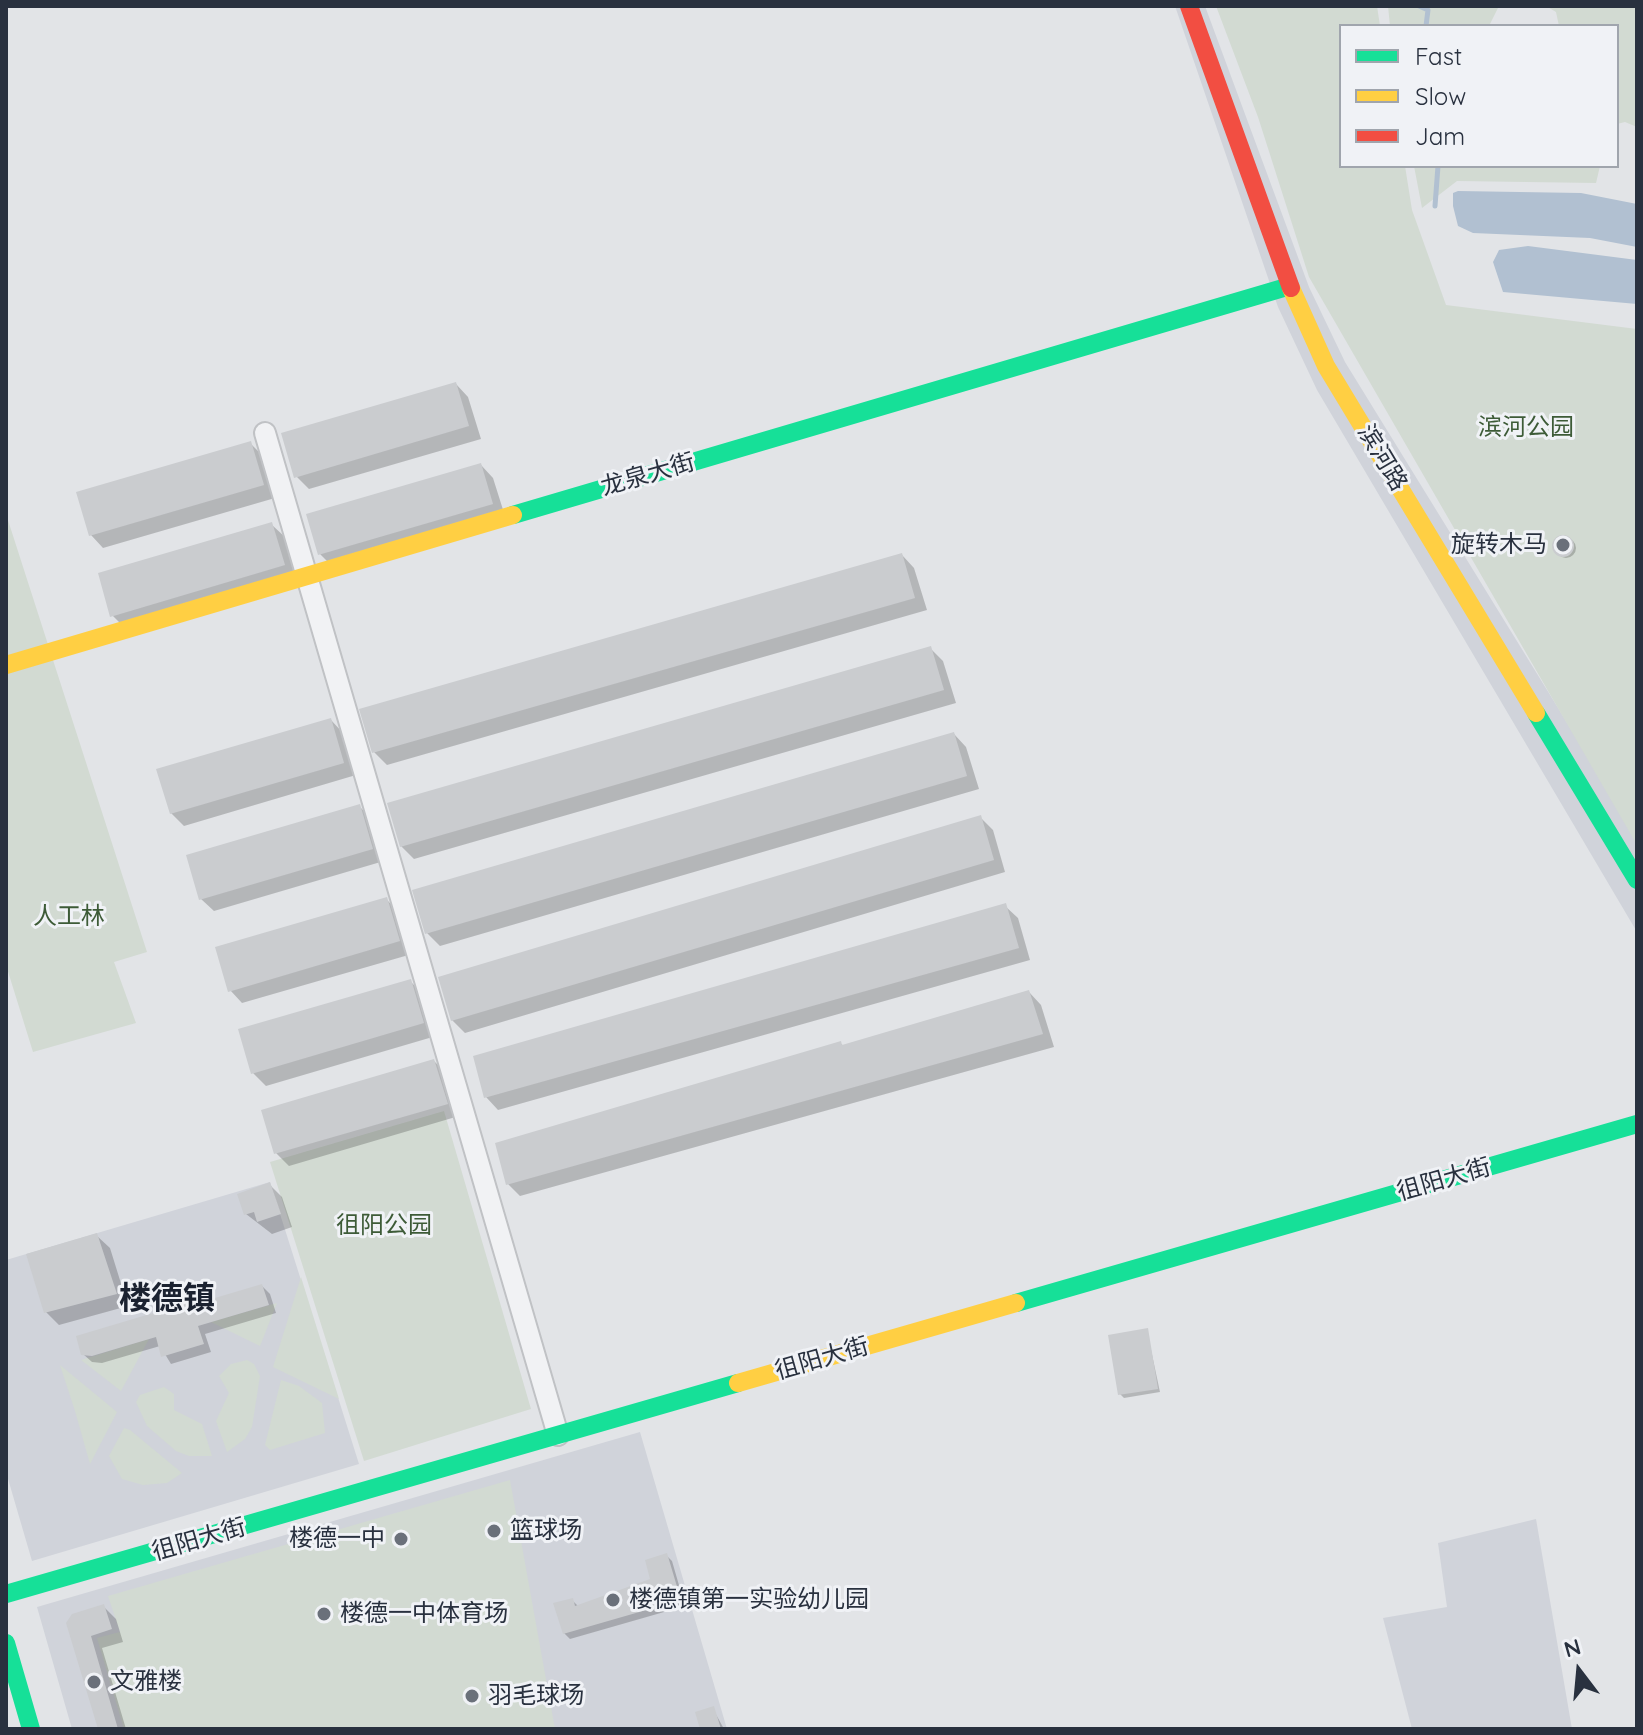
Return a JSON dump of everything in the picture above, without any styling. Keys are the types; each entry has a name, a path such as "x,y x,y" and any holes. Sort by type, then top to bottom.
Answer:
{"street":[{"name":"滨河路","path":"1189,6 1231,130 1290,286 1326,366 1637,880"},
{"name":"龙泉大街","path":"6,665 1290,286"},
{"path":"265,433 558,1435"},
{"name":"徂阳大街","path":"6,1594 1637,1124"},
{"path":"6,1643 31,1729"}],"shaded area":[{"path":"1175,6 1205,6 1309,287 1345,362 1637,836 1637,932 1317,390 1278,307"},
{"path":"270,1182 359,1464 32,1561 6,1472 6,1260"},
{"name":"楼德一中","path":"640,1432 727,1729 72,1729 37,1607"},
{"path":"1536,1519 1572,1729 1412,1729 1383,1618 1447,1607 1438,1543"}],"green space":[{"name":"滨河公园","path":"1216,6 1377,6 1380,24 1339,24 1339,168 1405,168 1412,210 1446,305 1637,329 1637,845 1309,277 1258,117"},
{"path":"1388,6 1499,6 1490,24 1390,24"},
{"path":"1546,6 1637,6 1637,127 1625,122 1619,124 1619,24 1559,24 1556,12"},
{"path":"1414,168 1600,168 1596,183 1457,181 1422,208"},
{"name":"人工林","path":"6,514 147,952 114,962 136,1023 33,1052 6,965"},
{"name":"徂阳公园","path":"444,1111 531,1409 364,1461 270,1162"},
{"path":"301,1277 339,1399 273,1367"},
{"path":"277,1303 260,1346 211,1322"},
{"path":"149,1339 121,1391 81,1360"},
{"path":"247,1360 254,1364 260,1376 252,1427 245,1439 227,1452 216,1421 229,1393 219,1376 231,1364"},
{"path":"60,1365 117,1412 90,1464 75,1411"},
{"path":"281,1380 299,1386 322,1403 325,1433 270,1450 265,1445"},
{"path":"164,1387 174,1394 174,1410 202,1424 212,1456 189,1456 176,1451 147,1426 136,1402 140,1395"},
{"path":"124,1428 182,1473 167,1483 143,1485 122,1479 109,1456"},
{"name":"楼德一中体育场","path":"510,1480 555,1729 124,1729 97,1638 120,1632 108,1596"}],"water":[{"path":"1453,193 1581,193 1637,204 1637,247 1590,238 1473,233 1458,226"},
{"path":"1528,246 1637,260 1637,304 1503,292 1493,262 1499,250"}],"building":[{"path":"456,382 469,426 294,478 281,433"},
{"path":"251,441 264,485 89,536 76,492"},
{"path":"481,463 493,504 318,555 306,514"},
{"path":"272,522 285,565 110,617 98,573"},
{"name":"旋转木马","path":"1563,535 1571,538 1574,546 1571,554 1563,557 1555,554 1552,546 1555,538"},
{"path":"902,553 915,598 372,753 359,709"},
{"path":"931,646 944,690 400,847 387,803"},
{"path":"331,718 344,763 170,814 156,769"},
{"path":"954,732 967,776 425,934 412,890"},
{"path":"360,804 373,849 199,900 186,855"},
{"path":"981,815 994,860 451,1021 438,977"},
{"path":"387,897 400,941 228,992 215,947"},
{"path":"1006,903 1019,948 484,1098 473,1056"},
{"path":"411,979 424,1023 251,1074 238,1029"},
{"path":"1029,990 1043,1034 506,1185 495,1143 841,1041 842,1045"},
{"path":"434,1059 448,1104 274,1154 261,1110"},
{"path":"270,1182 281,1214 257,1222 254,1212 244,1215 237,1194"},
{"path":"97,1233 117,1294 44,1313 26,1254"},
{"path":"262,1284 269,1305 198,1326 204,1344 161,1357 156,1337 92,1356 81,1355 76,1336 160,1311 155,1296 183,1288 188,1306"},
{"path":"1148,1328 1158,1389 1118,1395 1108,1335"},
{"path":"667,1553 681,1600 563,1634 553,1603 573,1598 575,1606 650,1579 645,1560"},
{"name":"文雅楼","path":"104,1604 112,1629 91,1636 118,1729 98,1729 66,1623 72,1614"},
{"path":"714,1706 721,1729 700,1729 695,1712"}],"waterway":[{"path":"1419,6 1428,10 1426,24"},
{"path":"1435,206 1438,168"}],"traffic: fast":[{"path":"513,515 1290,286"},
{"path":"1536,713 1637,880"},
{"path":"1016,1303 1637,1124"},
{"path":"6,1594 738,1383"},
{"path":"6,1643 31,1729"}],"traffic: slow":[{"path":"1291,288 1326,366 1536,713"},
{"path":"6,665 513,515"},
{"path":"738,1383 1016,1303"}],"traffic: jam":[{"path":"1189,6 1291,288"}],"place":[{"name":"旋转木马","path":"1563,545"},
{"name":"篮球场","path":"494,1531"},
{"name":"楼德一中","path":"401,1539"},
{"name":"楼德镇第一实验幼儿园","path":"613,1600"},
{"name":"楼德一中体育场","path":"324,1614"},
{"name":"文雅楼","path":"94,1682"},
{"name":"羽毛球场","path":"472,1696"}],"district":[{"name":"楼德镇","path":"167,1299"}]}
